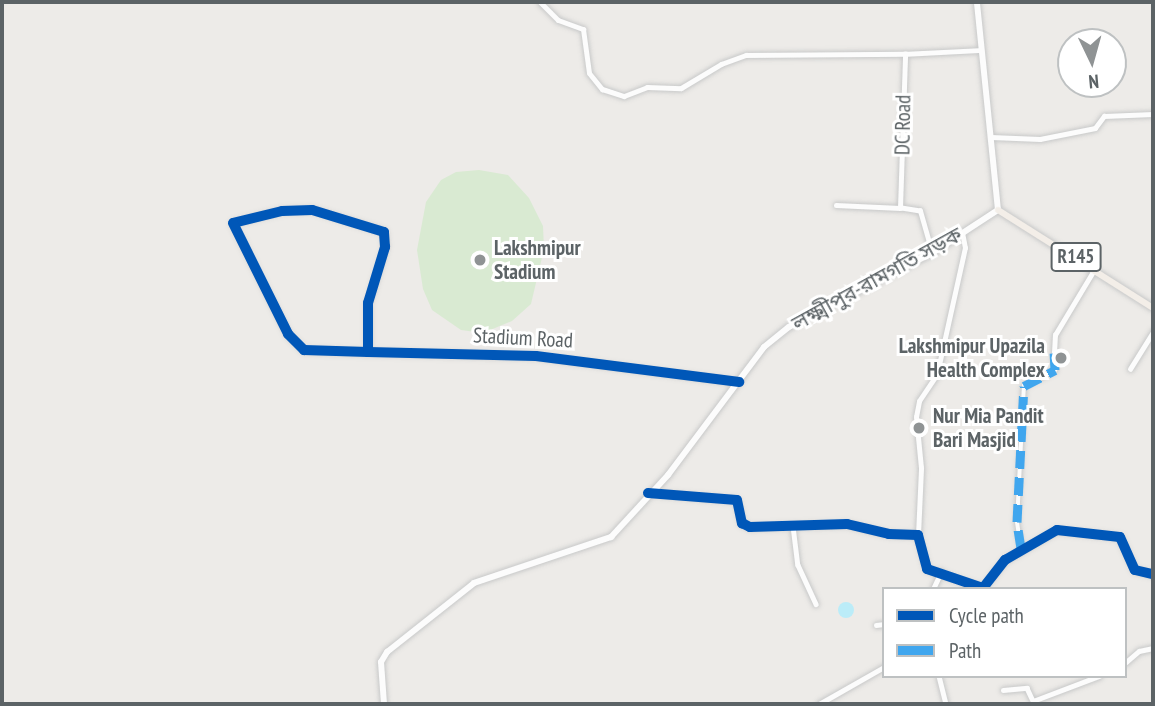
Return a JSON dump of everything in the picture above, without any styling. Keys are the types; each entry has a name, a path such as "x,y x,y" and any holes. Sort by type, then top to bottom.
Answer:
{"main road":[{"path":"977,2 998,210"},
{"name":"লক্ষ্মীপুর-রামগতি সড়ক","path":"384,704 381,662 427,619 474,583 611,537 648,493 668,475 764,347 789,327 932,253 998,210"},
{"name":"R145","path":"998,210 1153,308"}],"street":[{"path":"540,2 558,20 583,29 589,73 602,89 624,96 647,88 681,88 721,64 746,55 905,54 981,50"},
{"name":"DC Road","path":"900,208 905,54"},
{"path":"991,137 1040,139 1095,128 1104,116 1153,114"},
{"path":"836,205 920,211 932,253"},
{"name":"Stadium Road","path":"368,352 368,303 384,247 384,232 313,210 235,220 233,231 288,334 304,350 368,352 536,356 739,382"},
{"path":"962,232 965,248 937,374 919,401 916,417 921,468 918,535 923,564 980,587"},
{"path":"1021,548 1017,522 1024,386 1055,370 1055,335 1095,270"},
{"path":"1129,369 1153,332"},
{"path":"648,493 737,500 742,523 793,526 836,523 918,535"},
{"path":"793,526 798,565 816,604"},
{"path":"984,587 1021,548 1057,530 1120,537 1135,570 1153,574"},
{"path":"934,587 940,572"},
{"path":"877,625 882,624"},
{"path":"1127,661 1139,651 1153,648"},
{"path":"819,704 882,668"},
{"path":"940,678 946,704"},
{"path":"1003,690 1027,688 1033,703 1094,678"}],"green space":[{"name":"Lakshmipur Stadium","path":"479,170 508,175 529,198 543,226 544,249 531,304 512,321 483,333 461,330 432,310 423,289 417,250 426,202 441,180 456,172"}],"water":[{"path":"846,602 852,604 852,616 846,618 840,616 838,610 840,604"}],"marked path":[{"path":"1021,548 1017,522 1024,386 1055,370 1054,353"}],"cycle path":[{"path":"368,352 368,303 385,247 384,232 312,210 282,211 233,223 288,334 304,350 368,352 536,356 739,382"},
{"path":"648,493 737,500 742,523 750,527 847,524 889,534 918,535 927,569 980,587"},
{"path":"984,587 1005,560 1057,530 1120,537 1135,570 1153,574"}],"place":[{"name":"Lakshmipur Stadium","path":"480,260"},
{"name":"Lakshmipur Upazila Health Complex","path":"1061,358"},
{"name":"Nur Mia Pandit Bari Masjid","path":"919,428"}]}
